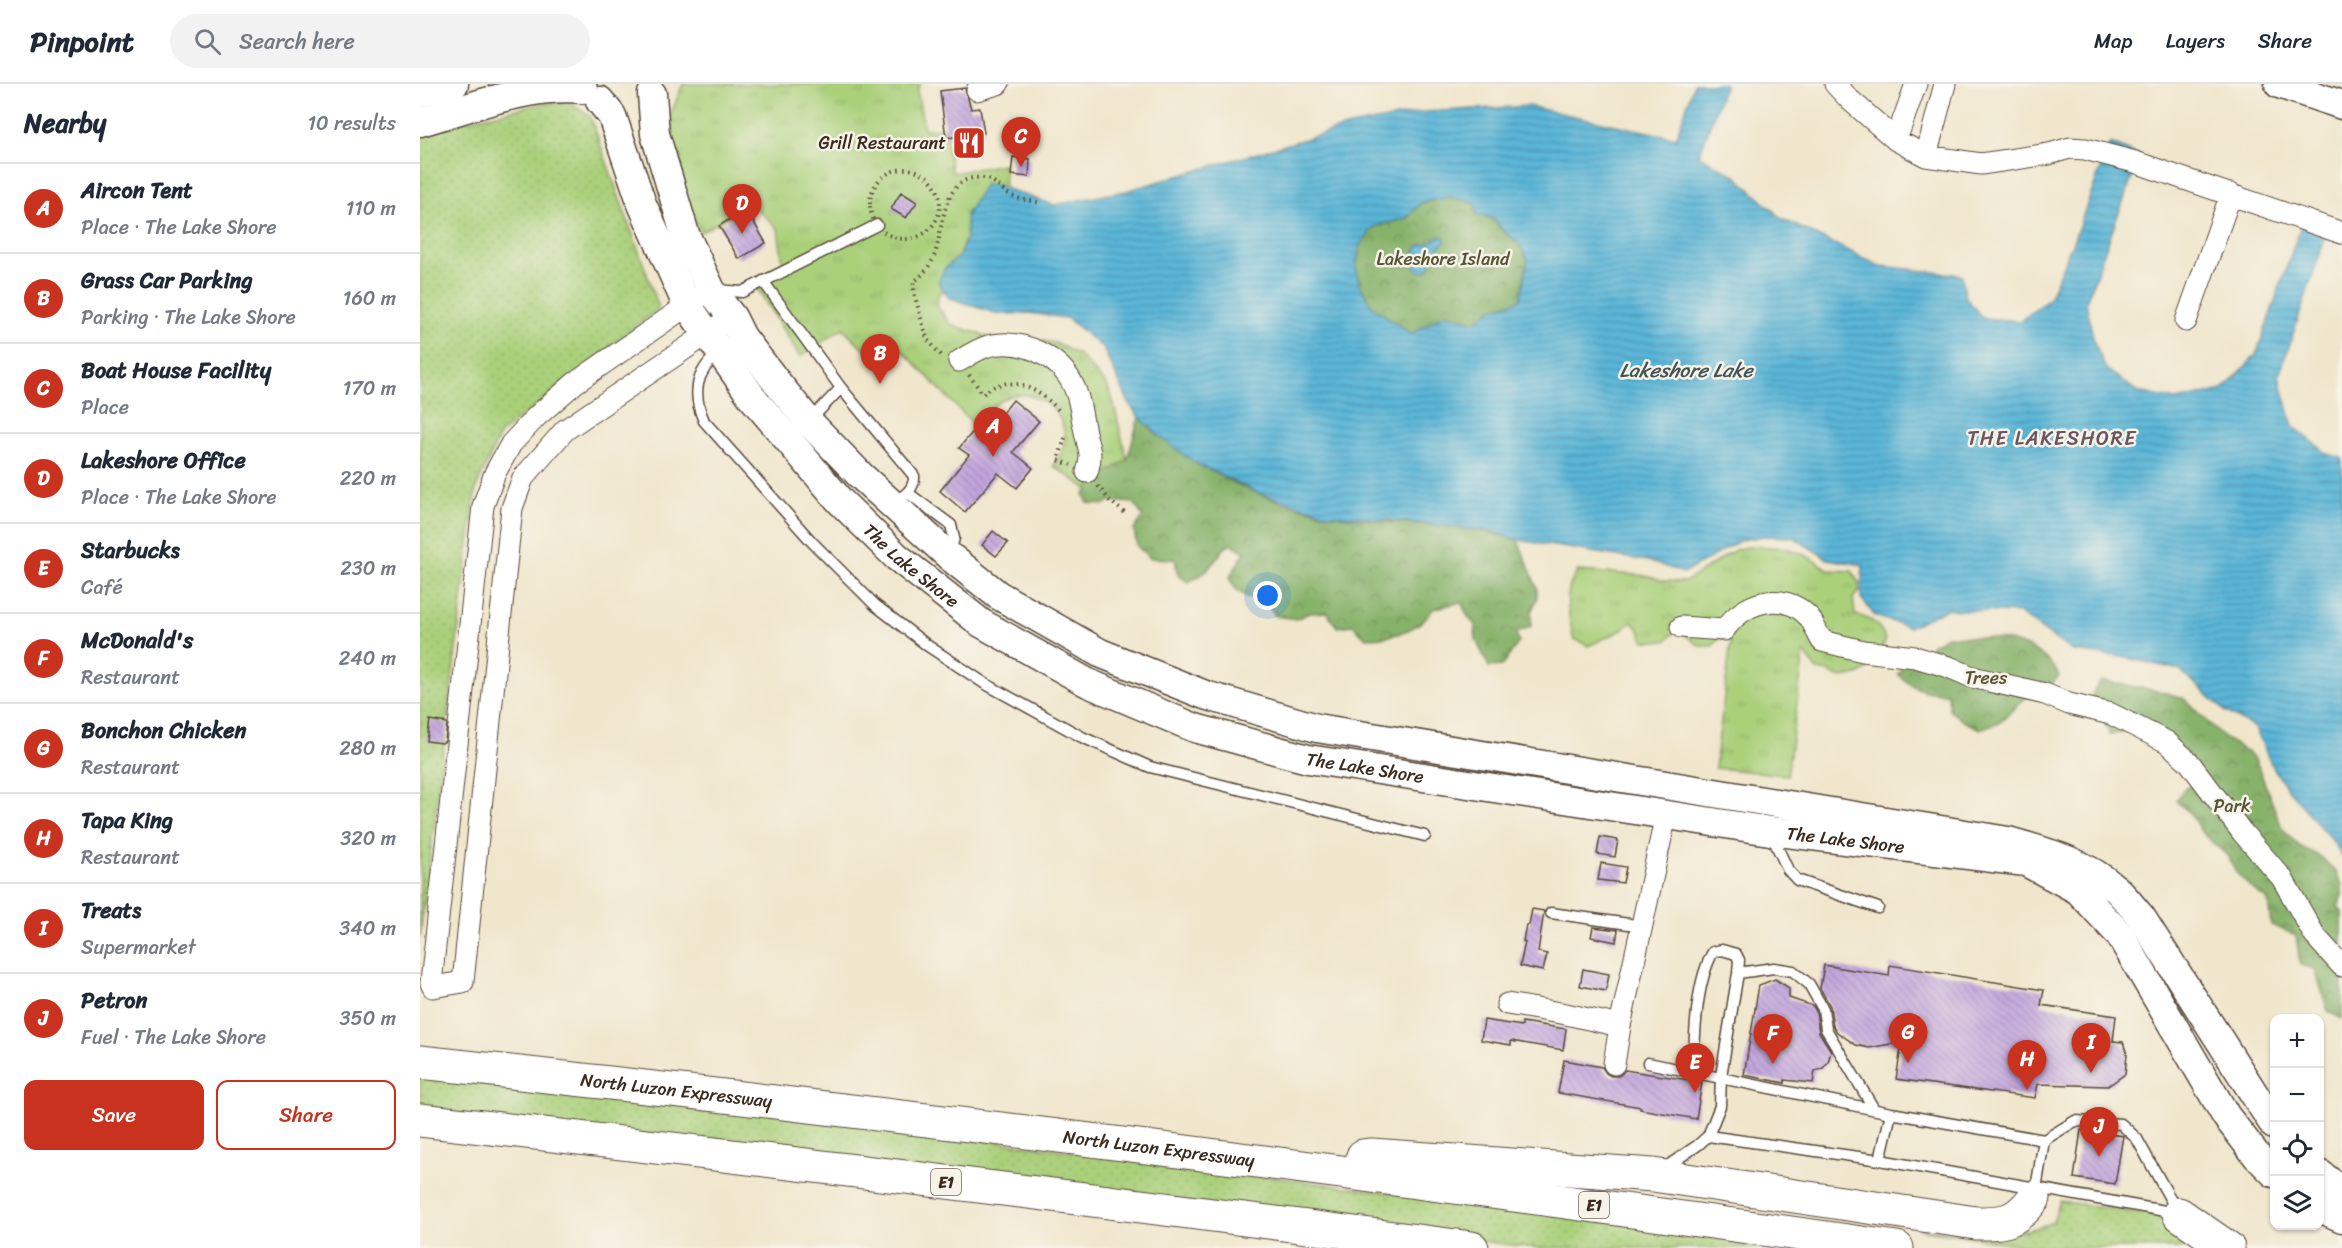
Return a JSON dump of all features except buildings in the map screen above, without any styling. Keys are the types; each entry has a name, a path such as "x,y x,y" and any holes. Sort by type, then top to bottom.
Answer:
{"highway":[{"name":"North Luzon Expressway","path":"420,1062 641,1085 1115,1142 1897,1248"},
{"name":"E1","path":"420,1120 1034,1192 1472,1248"},
{"path":"1291,1166 1372,1155 1653,1175 1976,1223 2009,1221 2023,1213 2035,1193"},
{"path":"2179,1214 2228,1248"}],"street":[{"path":"420,93 454,84"},
{"path":"977,90 998,84"},
{"path":"1835,84 1896,140 1926,156 1981,164 2049,154 2070,148 2085,149 2135,162 2342,233"},
{"path":"1896,140 1916,84"},
{"path":"1926,156 1945,84"},
{"path":"2279,84 2342,105"},
{"path":"420,122 530,90 561,86 588,91 621,105 642,100 657,89"},
{"name":"The Lake Shore","path":"657,89 655,134 676,209 711,290 731,320 809,422 860,475 899,498 919,530 998,595 1100,653 1205,695 1317,728 1758,820 2026,862 2078,890 2120,935 2226,1116 2270,1169"},
{"name":"The Lake Shore","path":"588,91 612,116 642,204 687,305 731,320"},
{"path":"2186,321 2231,194"},
{"path":"711,290 575,383 537,416 511,444 495,473 483,506 430,983 433,987 463,982 512,508 523,478 565,430 731,320"},
{"name":"The Lake Shore","path":"731,320 752,397 840,501 897,557 981,623 1088,683 1195,728 1308,759 1666,815 1758,820 2008,841 2049,852 2085,867 2116,890 2141,917 2272,1122"},
{"path":"959,361 990,346 1004,345 1029,348 1053,360 1065,372 1079,398 1086,440 1091,450 1087,472"},
{"path":"483,506 512,508"},
{"path":"897,557 919,530"},
{"path":"1681,627 1724,630 1732,619 1746,609 1758,602 1773,600 1798,609 1811,618 1814,629 1822,641 1863,651 1915,657 1949,667 1972,677 2045,694 2069,705 2111,714 2167,742 2189,762 2242,832 2282,878 2315,936 2342,966"},
{"path":"1614,1064 1620,1026 1666,815"},
{"path":"2166,1015 2193,999"},
{"path":"1507,1004 1620,1026"},
{"path":"2322,1176 2342,1191"},
{"path":"2324,1210 2342,1218"}],"lane":[{"path":"877,225 763,281 731,320 706,363 698,382 698,407 704,421 813,543 867,597 928,646 984,683 1082,738 1150,767 1425,836"},
{"path":"763,281 841,388 914,476 915,482 899,498 951,525 954,538 949,556"},
{"path":"809,422 841,388"},
{"path":"1758,820 1788,870 1797,880 1878,908"},
{"path":"1551,914 1643,926"},
{"path":"1653,1175 1708,1136 1720,1106 1721,1076 1738,973 1739,960 1736,954 1722,950 1713,952 1707,962 1692,1072"},
{"path":"1738,973 1774,968 1793,971 1809,984 1823,1009 1826,1029 1874,1109"},
{"path":"1648,1063 1721,1076 1891,1113 2044,1140 2075,1121 2121,1124 2137,1139 2179,1214"},
{"path":"1880,1160 1891,1113"},
{"path":"1708,1136 1880,1160 2035,1193 2179,1214"},
{"path":"2035,1193 2044,1140"}],"path":[{"path":"900,170 912,170 923,174 932,182 937,192 938,214 926,232 906,239 894,238 884,233 877,225 870,203 879,181 888,174 900,170"}],"green space":[{"path":"683,84 920,84 917,91 924,129 944,129 952,173 1004,164 1005,197 956,276 938,295 937,306 950,324 995,339 1026,338 1055,343 1079,355 1107,385 1127,460 1094,480 1088,489 1053,466 1063,448 1065,434 1057,415 1042,400 1032,396 1011,396 996,404 974,425 900,348 881,358 867,352 843,328 800,357 753,282 783,263 778,229 752,204 701,232 677,182 664,131"},
{"path":"545,103 570,103 590,116 659,308 500,434 476,488 420,937 420,131"},
{"name":"Lakeshore Island","path":"1450,197 1475,203 1519,244 1528,260 1520,300 1492,309 1475,322 1446,314 1411,334 1372,306 1360,286 1356,267 1360,245 1374,227 1406,218 1421,203"},
{"path":"1139,417 1159,435 1203,466 1226,479 1276,500 1301,508 1352,518 1471,530 1518,540 1537,588 1537,599 1531,612 1531,626 1516,633 1519,642 1502,666 1489,667 1476,640 1475,625 1461,602 1433,609 1420,623 1404,632 1385,637 1366,638 1353,625 1337,627 1327,612 1309,613 1296,619 1276,616 1260,593 1249,598 1237,591 1229,578 1245,552 1231,543 1206,571 1188,582 1178,575 1175,559 1150,558 1137,546 1134,530 1143,517 1134,503 1110,501 1103,505 1088,503 1084,495 1094,480 1127,460"},
{"path":"1753,546 1786,548 1807,556 1829,570 1852,571 1859,583 1859,592 1853,598 1855,615 1875,623 1886,640 1870,667 1847,678 1817,670 1804,652 1787,775 1715,768 1731,642 1723,636 1712,646 1700,646 1677,629 1666,641 1644,641 1640,630 1632,622 1618,632 1588,646 1573,638 1568,611 1569,587 1578,571 1647,576 1664,581 1685,582 1735,550"},
{"name":"Trees","path":"1947,636 2010,641 2024,646 2038,653 2050,663 2059,676 2046,690 2030,694 1999,722 1980,729 1963,721 1949,710 1948,693 1921,690 1909,684 1898,674 1909,658 1930,655 1931,645"},
{"name":"Park","path":"2101,681 2163,692 2183,698 2227,740 2246,751 2256,761 2282,828 2299,846 2321,857 2336,872 2342,885 2342,897 2338,907 2342,912 2342,1019 2328,1011 2315,969 2300,965 2296,935 2271,925 2268,900 2251,888 2235,871 2229,857 2202,833 2190,813 2176,801 2184,789 2203,779 2133,729 2110,735 2102,714 2089,705 2094,690"},
{"path":"420,1075 824,1119 1815,1248 1536,1248 821,1156 420,1112"},
{"path":"2060,1201 2181,1219 2194,1248 2042,1248 1919,1229 2004,1233 2037,1228 2053,1222"}],"water":[{"name":"Lakeshore Lake","path":"1694,84 1725,84 1699,156 1735,175 1782,219 1880,266 1962,275 1965,296 1982,318 2020,321 2049,299 2110,143 2140,156 2086,302 2094,342 2106,369 2138,392 2176,400 2223,390 2256,355 2303,220 2329,227 2279,376 2293,426 2328,454 2342,458 2342,857 2335,844 2287,788 2272,766 2255,728 2226,712 2180,670 2123,657 2072,651 2019,613 1946,609 1909,627 1875,616 1861,598 1863,565 1828,559 1793,537 1763,536 1741,540 1684,573 1648,561 1518,540 1490,531 1328,514 1258,493 1195,463 1159,436 1130,405 1103,348 1067,318 1030,313 998,314 949,298 938,282 945,268 959,256 966,238 966,215 985,184 996,185 1054,205 1126,191 1350,126 1423,112 1528,106 1676,138","holes":["1450,197 1475,203 1477,215 1494,219 1504,232 1519,244 1528,260 1520,300 1492,309 1475,322 1446,313 1411,334 1372,306 1360,286 1356,267 1360,245 1374,227 1407,218 1421,203"]},
{"path":"1439,236 1446,240 1433,255 1429,269 1422,272 1415,268 1411,263 1418,246 1433,241"}],"place":[{"name":"Grill Restaurant","path":"969,143"},
{"name":"Boat House Facility","path":"1021,167"},
{"name":"Lakeshore Office","path":"742,234"},
{"name":"Grass Car Parking","path":"880,384"},
{"name":"Aircon Tent","path":"993,457"},
{"name":"Bonchon Chicken","path":"1908,1063"},
{"name":"McDonald's","path":"1773,1064"},
{"name":"Treats","path":"2091,1073"},
{"name":"Tapa King","path":"2027,1090"},
{"name":"Starbucks","path":"1695,1093"},
{"name":"Petron","path":"2099,1157"}],"district":[{"name":"THE LAKESHORE","path":"2052,438"}]}
